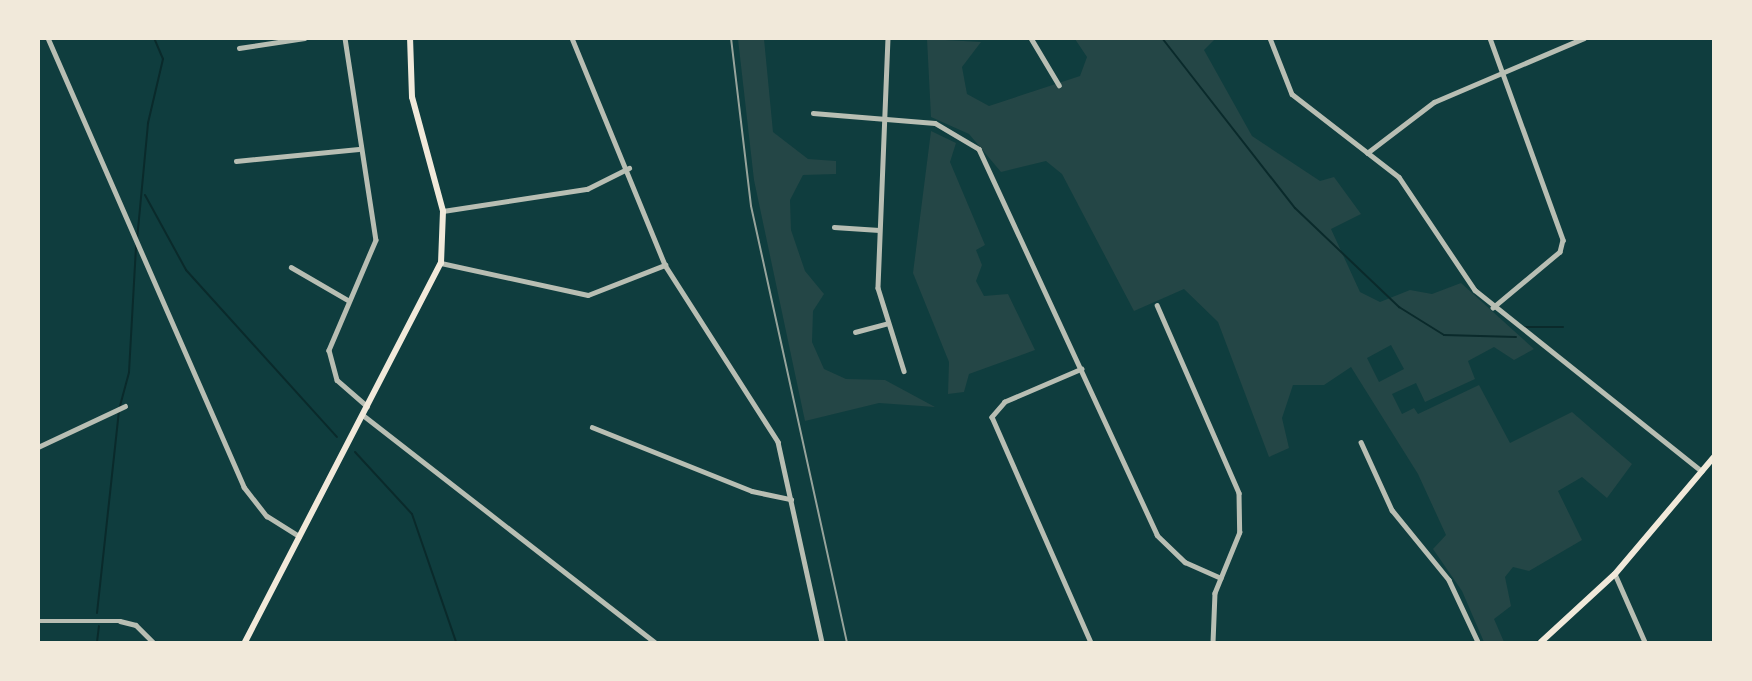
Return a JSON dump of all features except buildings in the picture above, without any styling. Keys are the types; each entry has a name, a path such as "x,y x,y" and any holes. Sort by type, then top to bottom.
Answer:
{"main road":[{"path":"245,642 441,263 443,211 412,97 410,38"},
{"path":"1541,642 1615,574 1713,457"}],"street":[{"path":"48,38 244,487 267,516 299,536"},
{"path":"239,48 304,38"},
{"path":"345,38 358,149 376,240 330,339 330,360 346,391 368,406"},
{"path":"572,38 629,169 665,265 764,412 791,499 822,642"},
{"path":"888,38 890,117 878,230 878,288 904,371"},
{"path":"1031,38 1059,85"},
{"path":"1270,38 1292,94 1407,187 1452,262 1493,308 1702,471"},
{"path":"1490,38 1563,240 1560,252 1493,308"},
{"path":"1367,153 1434,102 1584,38"},
{"path":"813,113 935,122 979,149 1157,535 1185,562 1221,578"},
{"path":"236,161 358,149"},
{"path":"443,211 587,189 629,169"},
{"path":"834,227 878,230"},
{"path":"441,263 588,295 665,265"},
{"path":"291,267 348,300"},
{"path":"1157,305 1239,493 1240,532 1221,578 1212,613 1213,642"},
{"path":"855,332 888,323"},
{"path":"1082,369 1005,402 992,417 1091,642"},
{"path":"38,447 125,406"},
{"path":"363,415 655,642"},
{"path":"592,427 752,491 791,499"},
{"path":"1361,442 1392,510 1449,580 1478,642"},
{"path":"1615,574 1645,642"},
{"path":"38,621 120,621 136,625 153,642"}],"shaded area":[{"path":"738,39 764,39 773,132 808,159 836,161 836,174 803,175 790,200 791,230 805,271 824,294 813,311 812,342 824,369 846,379 885,380 935,407 879,403 805,421 754,180"},
{"path":"927,39 981,42 962,67 967,94 989,106 1080,76 1087,57 1075,39 1215,39 1204,50 1252,136 1320,181 1334,177 1361,214 1331,229 1360,292 1380,302 1410,290 1432,294 1461,283 1534,349 1514,360 1494,347 1468,361 1475,379 1425,402 1416,383 1392,394 1402,414 1414,408 1418,414 1479,385 1510,443 1572,412 1632,464 1607,498 1582,477 1558,491 1582,540 1529,571 1513,567 1505,577 1511,606 1494,619 1504,642 1484,642 1462,591 1433,549 1446,535 1418,474 1351,367 1324,385 1293,385 1282,418 1289,448 1269,457 1218,322 1184,289 1134,311 1062,174 1046,161 1001,172 969,134 931,117","holes":["1391,345 1404,369 1379,382 1367,358"]},
{"path":"931,131 956,143 950,162 985,245 976,250 982,265 976,281 984,296 1008,294 1035,350 969,374 964,392 948,394 949,362 913,273"}],"waterway":[{"path":"137,240 148,123 163,59 154,38"},
{"path":"1162,38 1295,208 1399,307 1444,335 1516,337"},
{"path":"145,195 186,270 337,437"},
{"path":"120,406 129,372 136,245"},
{"path":"1526,327 1563,327"},
{"path":"97,613 119,411"},
{"path":"355,452 412,514 456,642"},
{"path":"97,642 99,626"}],"railway":[{"path":"731,38 751,206 847,642"}]}
